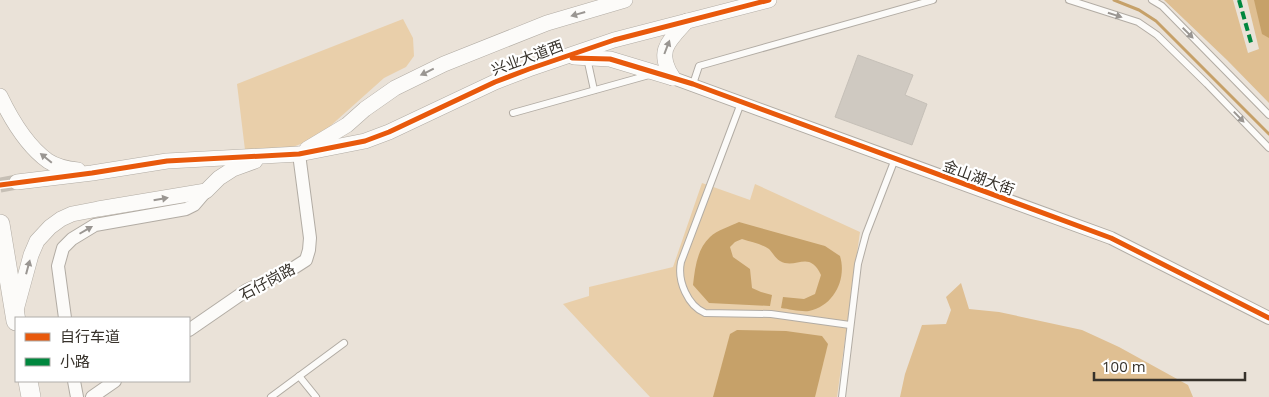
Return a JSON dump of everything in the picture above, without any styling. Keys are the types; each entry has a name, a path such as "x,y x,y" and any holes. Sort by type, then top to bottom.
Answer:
{"main road":[{"path":"0,224 16,317"},
{"path":"28,382 31,397"}],"street":[{"name":"兴业大道西","path":"299,154 347,125 365,109 395,88 444,64 547,23 625,0"},
{"name":"兴业大道西","path":"299,154 365,141 389,132 496,82 614,40 769,0"},
{"path":"673,78 666,68 663,59 665,50 669,41 687,21"},
{"path":"548,62 574,57 610,59 673,78"},
{"name":"金山湖大街","path":"673,78 1111,238 1269,318"},
{"path":"0,96 14,123 49,162 62,167 92,173"},
{"path":"17,182 167,161 299,154"},
{"name":"石仔岗路","path":"190,329 247,290 292,269 306,260 310,238 299,154"},
{"path":"66,317 58,266 63,248 72,238 96,225 142,218 194,205 219,178 233,169 267,156"},
{"path":"16,317 31,255 37,241 61,218 98,209 206,191"},
{"path":"74,382 77,397"},
{"path":"92,397 114,382"}],"lane":[{"path":"693,84 699,66 933,0"},
{"path":"1069,0 1138,22 1157,36 1269,148"},
{"path":"1152,0 1162,6 1269,115"},
{"path":"586,58 594,90"},
{"path":"513,113 657,73"},
{"path":"741,102 681,262 679,271 684,288 697,309 705,312 771,314 850,325"},
{"path":"842,397 858,264 866,234 895,159"},
{"path":"271,397 344,343"},
{"path":"299,376 316,397"}],"shaded area":[{"path":"1164,0 1233,0 1248,53 1259,49 1247,0 1269,0 1269,103 1227,60"},
{"path":"1254,0 1269,0 1269,38 1262,34"},
{"path":"403,19 413,38 414,56 406,67 384,78 318,137 293,147 245,150 237,84"},
{"path":"702,183 750,200 755,184 860,232 837,397 650,397 563,304 589,296 589,287 673,267"},
{"path":"739,222 825,246 840,256 842,274 832,297 825,304 809,311 781,308 783,297 804,299 815,294 821,275 812,263 786,263 780,261 766,247 742,239 730,247 733,257 750,269 752,288 772,295 770,306 709,303 693,285 699,253 713,235"},
{"path":"961,283 969,309 999,312 1082,330 1119,347 1188,385 1193,397 900,397 905,374 922,325 946,324 951,310 946,297"},
{"path":"737,330 786,331 822,336 828,344 815,397 713,397 730,334"}],"building":[{"path":"858,55 913,75 905,95 927,104 912,145 835,117"}],"waterway":[{"path":"1114,0 1139,10 1156,21 1269,134"}],"tunnel":[{"path":"0,185 17,182"}],"marked path":[{"path":"1239,0 1252,46"}],"cycle path":[{"path":"0,185 167,161 299,154 365,141 389,132 495,82 529,69 614,40 769,0"},
{"path":"572,58 610,59 693,84 1111,238 1269,318"}]}
